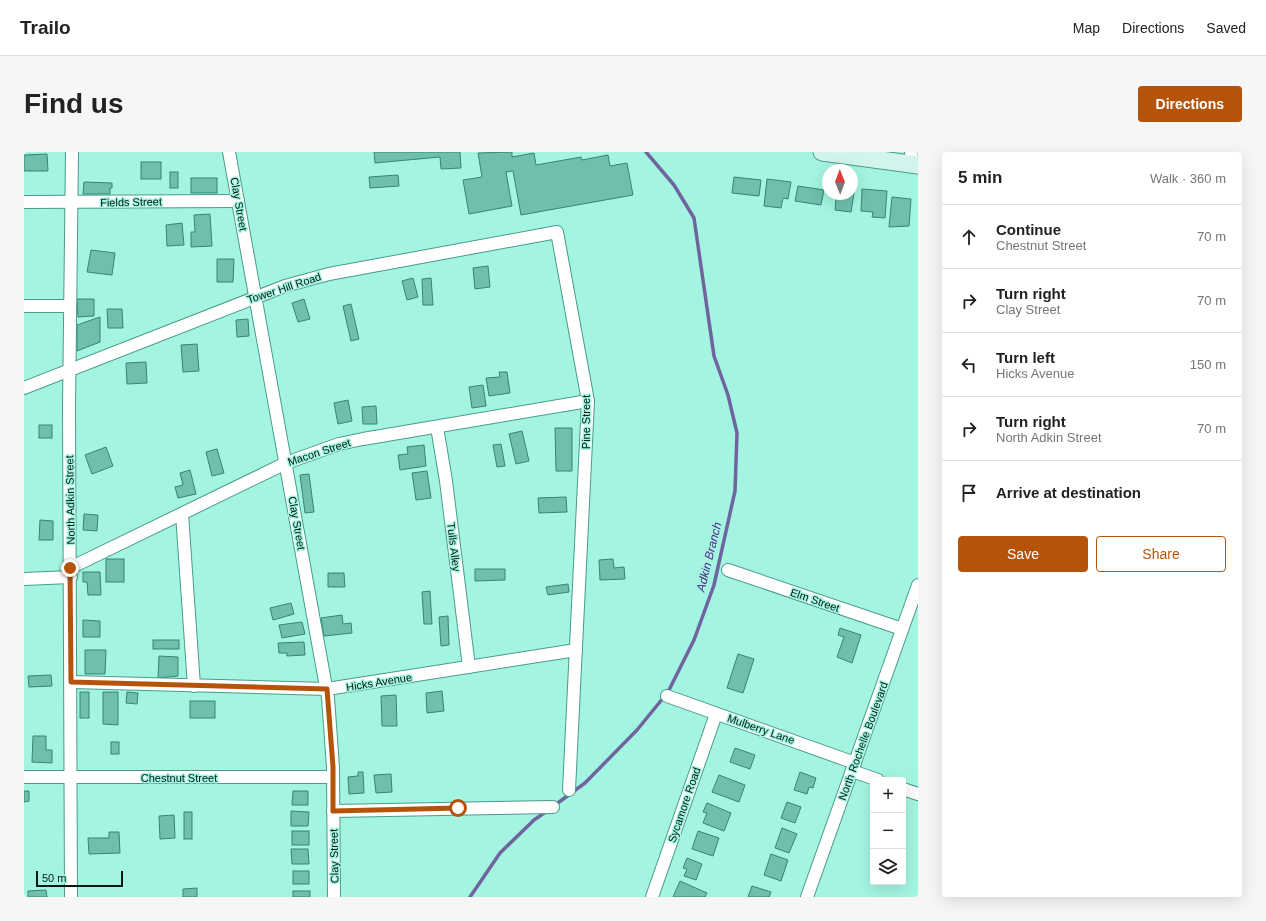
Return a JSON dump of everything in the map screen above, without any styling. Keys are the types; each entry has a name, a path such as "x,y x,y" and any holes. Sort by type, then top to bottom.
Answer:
{"street":[{"name":"North Adkin Street","path":"71,897 72,778 69,370 72,152"},
{"name":"Clay Street","path":"229,152 327,689 333,777 334,897"},
{"path":"822,152 914,160"},
{"name":"Fields Street","path":"24,202 72,203 238,201"},
{"name":"Tower Hill Road","path":"24,388 286,286 329,274 557,232"},
{"name":"Pine Street","path":"557,232 588,401 576,650"},
{"path":"24,306 70,306"},
{"name":"Macon Street","path":"24,579 70,572 182,514 286,463 339,444 588,401"},
{"name":"Tulls Alley","path":"436,427 446,481 469,667"},
{"path":"182,514 194,686"},
{"name":"Elm Street","path":"728,570 902,630"},
{"name":"North Rochelle Boulevard","path":"807,897 918,585"},
{"path":"569,790 576,650"},
{"name":"Hicks Avenue","path":"71,682 327,689 576,650"},
{"name":"Mulberry Lane","path":"668,696 854,767 872,777"},
{"name":"Sycamore Road","path":"652,897 716,714"},
{"name":"Chestnut Street","path":"24,777 333,777"},
{"path":"906,790 918,794"},
{"path":"333,811 553,807"}],"building":[{"path":"374,152 460,152 461,168 441,169 440,157 375,163"},
{"path":"512,152 512,157 534,153 536,165 581,157 582,160 608,155 610,166 627,163 633,195 521,215 513,171 506,172 512,206 469,214 463,180 482,177 478,153"},
{"path":"47,154 48,171 24,171 24,155"},
{"path":"141,162 161,162 161,179 141,179"},
{"path":"170,172 178,172 178,188 170,188"},
{"path":"398,175 399,186 370,188 369,177"},
{"path":"734,177 761,180 759,196 732,193"},
{"path":"191,178 217,178 217,193 191,193"},
{"path":"767,179 791,182 788,199 783,198 781,208 764,206"},
{"path":"84,182 112,183 110,194 83,194"},
{"path":"798,186 822,190 821,205 795,201"},
{"path":"862,189 887,191 885,218 872,217 873,212 861,211"},
{"path":"892,197 911,199 909,226 889,227"},
{"path":"836,200 853,200 851,212 835,210"},
{"path":"210,214 212,246 191,247 191,232 195,232 194,215"},
{"path":"182,223 184,245 167,246 166,225"},
{"path":"91,250 115,253 112,275 87,272"},
{"path":"217,259 234,259 233,282 217,282"},
{"path":"488,266 490,287 475,289 473,268"},
{"path":"413,278 418,297 407,300 402,281"},
{"path":"431,278 433,305 423,305 422,279"},
{"path":"77,299 94,299 94,316 78,317"},
{"path":"304,299 310,319 298,322 292,303"},
{"path":"351,304 359,339 351,341 343,306"},
{"path":"107,309 122,309 123,328 108,328"},
{"path":"100,317 100,342 77,351 77,325"},
{"path":"248,319 249,336 237,337 236,320"},
{"path":"197,344 199,371 183,372 181,345"},
{"path":"146,362 147,383 127,384 126,363"},
{"path":"499,372 507,372 510,393 489,396 486,378 500,377"},
{"path":"483,385 486,406 472,408 469,387"},
{"path":"348,400 352,421 338,424 334,403"},
{"path":"376,406 377,424 363,424 362,407"},
{"path":"39,425 52,425 52,438 39,438"},
{"path":"555,428 572,428 572,471 556,471"},
{"path":"522,431 529,461 516,464 509,434"},
{"path":"501,444 505,466 497,467 493,445"},
{"path":"424,445 426,466 400,470 398,455 408,454 407,447"},
{"path":"106,447 113,466 92,474 85,455"},
{"path":"217,449 224,473 212,476 206,452"},
{"path":"190,470 196,494 178,498 175,487 183,485 180,473"},
{"path":"427,471 431,498 416,500 412,473"},
{"path":"309,474 314,512 305,513 300,475"},
{"path":"566,497 567,512 539,513 538,498"},
{"path":"84,514 98,515 97,531 83,530"},
{"path":"40,520 53,521 53,540 39,540"},
{"path":"106,559 124,559 124,582 106,582"},
{"path":"613,559 614,568 624,567 625,579 600,580 599,560"},
{"path":"475,569 505,569 505,580 475,581"},
{"path":"83,572 100,572 101,595 88,595 87,582 83,582"},
{"path":"328,573 344,573 345,587 328,587"},
{"path":"568,584 569,592 548,595 546,587"},
{"path":"430,591 432,624 424,624 422,592"},
{"path":"291,603 294,614 273,620 270,608"},
{"path":"342,615 343,624 351,623 352,633 324,636 321,618"},
{"path":"448,616 449,645 441,646 439,617"},
{"path":"83,620 100,621 100,637 83,637"},
{"path":"302,622 305,634 282,638 279,625"},
{"path":"840,628 861,635 852,663 837,657 844,637 838,635"},
{"path":"153,640 179,640 179,649 153,649"},
{"path":"304,642 305,655 287,656 287,653 279,653 278,643"},
{"path":"85,650 106,650 105,674 85,674"},
{"path":"738,654 754,659 743,693 727,688"},
{"path":"159,656 178,657 178,676 158,678"},
{"path":"51,675 52,686 29,687 28,676"},
{"path":"442,691 444,711 427,713 426,693"},
{"path":"80,692 89,692 89,718 80,718"},
{"path":"103,692 118,692 118,725 103,724"},
{"path":"127,692 138,693 137,704 126,703"},
{"path":"396,695 397,726 382,726 381,696"},
{"path":"190,701 215,701 215,718 190,718"},
{"path":"33,736 46,736 46,750 52,750 52,763 32,762"},
{"path":"111,742 119,742 119,754 111,754"},
{"path":"735,748 755,755 750,769 730,762"},
{"path":"358,772 363,772 364,793 349,794 348,777 358,776"},
{"path":"800,772 816,778 813,788 809,787 807,794 794,790"},
{"path":"391,774 392,792 376,793 374,775"},
{"path":"719,775 745,785 739,802 712,792"},
{"path":"24,791 29,791 29,801 24,802"},
{"path":"293,791 308,791 308,805 292,805"},
{"path":"787,802 801,807 795,823 781,818"},
{"path":"707,803 731,813 724,831 703,823 707,813 703,812"},
{"path":"291,811 309,812 308,826 291,826"},
{"path":"184,812 192,812 192,839 184,839"},
{"path":"174,815 175,838 160,839 159,816"},
{"path":"782,828 797,834 789,853 775,848"},
{"path":"292,831 309,831 309,845 292,845"},
{"path":"698,831 719,838 713,856 692,849"},
{"path":"109,832 119,832 120,853 89,854 88,838 109,838"},
{"path":"291,849 308,849 309,864 292,864"},
{"path":"771,854 788,860 781,881 764,875"},
{"path":"687,858 702,864 696,880 684,876 687,869 683,868"},
{"path":"293,871 309,871 309,884 293,884"},
{"path":"680,881 707,893 705,897 673,897"},
{"path":"752,886 771,892 769,897 748,897"},
{"path":"197,888 197,897 183,897 183,889"},
{"path":"46,890 47,897 28,897 28,891"},
{"path":"293,891 310,891 310,897 293,897"}],"waterway":[{"name":"Adkin Branch","path":"555,805 585,783 637,730 668,692 694,640 714,585 735,491 737,433 728,395 714,356 694,218 674,185 646,152"},
{"name":"Adkin Branch","path":"470,897 500,853 534,820 547,811"}],"route":[{"path":"70,568 71,682 318,690 327,689 333,767 333,811 458,808"}]}
